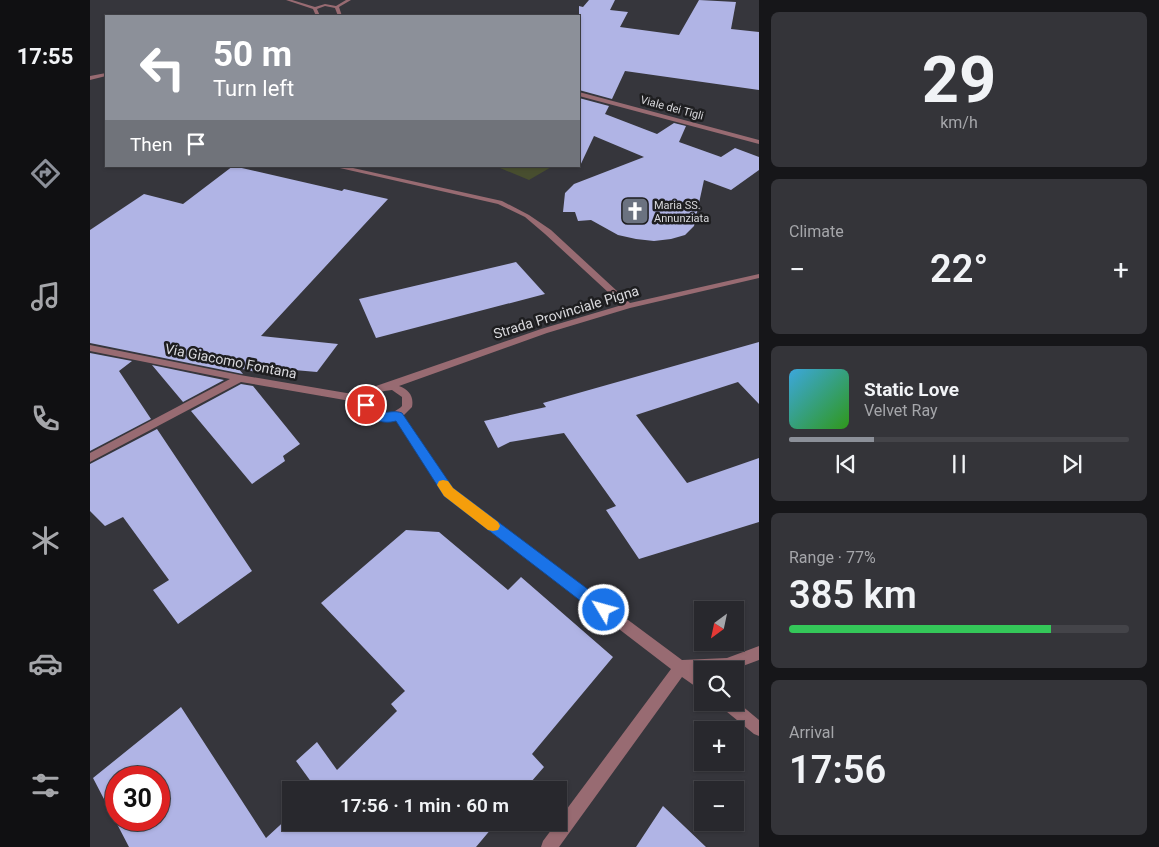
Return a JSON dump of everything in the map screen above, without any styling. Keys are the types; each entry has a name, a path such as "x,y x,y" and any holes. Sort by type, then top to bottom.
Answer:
{"street":[{"path":"288,0 315,8 325,5 337,8 349,0"},
{"path":"315,8 318,15"},
{"path":"337,8 340,15"},
{"path":"90,78 105,75"},
{"name":"Viale dei Tigli","path":"580,94 759,142"},
{"path":"339,167 500,202 527,216 548,232 628,306"},
{"name":"Strada Provinciale Pigna","path":"386,387 544,331 628,306 759,276"},
{"name":"Via Giacomo Fontana","path":"90,348 240,378 366,400"},
{"path":"90,458 240,378"},
{"path":"386,387 398,389 407,397 408,407 398,416 392,418 377,416 368,409 366,400 374,391 386,387"},
{"path":"398,416 448,492 694,678"},
{"path":"680,667 727,665 759,653"},
{"path":"549,847 680,667"},
{"path":"737,711 759,729"}],"green space":[{"path":"502,167 551,167 529,180 500,168"}],"building":[{"path":"589,0 615,0 610,10 628,12 620,27 679,35 699,0 736,2 731,29 759,32 759,90 625,71 612,99 580,90 579,6 583,7"},
{"path":"580,98 609,106 605,114 657,134 674,123 686,126 679,142 721,157 735,148 759,157 759,170 731,190 704,180 694,226 685,235 654,241 636,239 618,235 591,220 578,221 575,212 563,212 565,193 574,184 644,157 594,136 580,166"},
{"path":"232,167 388,199 261,336 338,344 317,372 294,370 289,379 238,368 243,374 90,343 90,230 144,194 183,204"},
{"path":"516,262 545,294 376,338 359,299"},
{"path":"759,342 759,404 738,382 636,415 687,483 759,458 759,522 639,559 606,510 616,506 564,433 510,442 498,448 484,421 546,407 543,403"},
{"path":"90,353 132,361 119,371 151,419 90,451"},
{"path":"152,365 224,380 183,402"},
{"path":"241,384 253,386 300,444 283,456 285,461 252,484 191,411"},
{"path":"157,429 252,571 178,624 153,590 169,580 123,517 105,526 90,511 90,464"},
{"path":"406,530 439,532 508,590 521,577 613,657 532,754 544,767 532,781 310,781 296,761 317,742 337,770 397,711 391,704 405,691 321,603"},
{"path":"181,707 266,838 282,823 282,831 489,831 476,847 129,847 121,831 170,831 170,766 108,766"},
{"path":"105,768 105,801 93,778"},
{"path":"663,806 706,847 636,847"}],"slow traffic":[{"path":"443,485 448,492 493,526"}],"place":[{"name":"Maria SS. Annunziata","path":"635,211"}],"route":[{"path":"366,405 377,416 392,418 398,416 448,492 604,610"}]}
